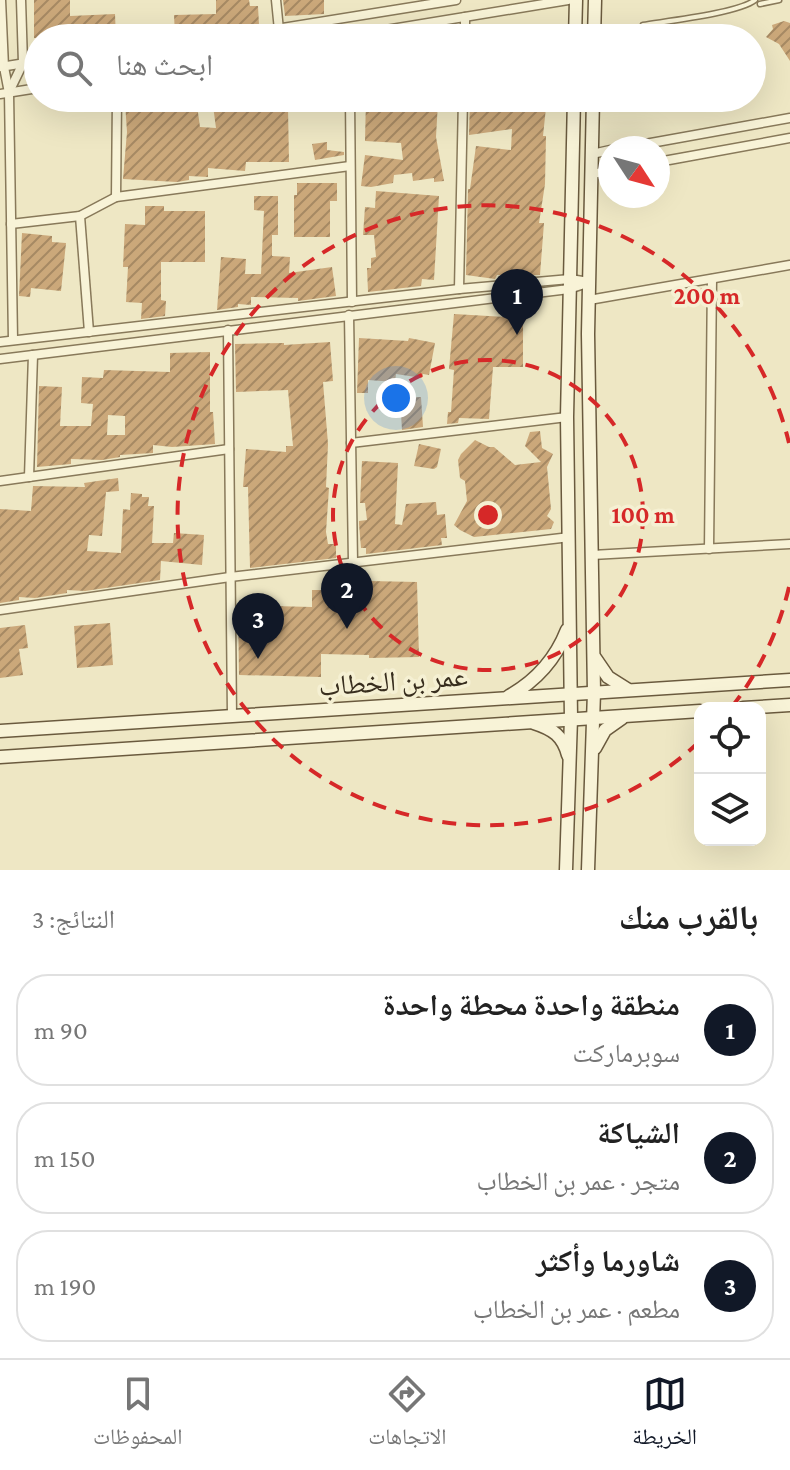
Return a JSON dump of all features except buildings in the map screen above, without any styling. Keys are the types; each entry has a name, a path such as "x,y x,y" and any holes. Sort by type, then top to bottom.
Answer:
{"main road":[{"path":"575,24 576,0"},
{"path":"594,24 595,0"},
{"path":"566,870 571,762 567,417 574,112"},
{"path":"588,870 594,718 589,349 593,112"},
{"path":"569,350 589,349"},
{"path":"507,698 545,667 560,646 570,623"},
{"path":"593,655 608,677 630,690"},
{"name":"عمر بن الخطاب","path":"0,731 790,680"},
{"path":"766,707 790,705"},
{"name":"عمر بن الخطاب","path":"0,757 694,711"},
{"path":"592,758 605,730 628,716"},
{"path":"531,722 549,728 558,735 571,762"}],"street":[{"path":"1,0 13,340"},
{"path":"4,94 23,63 21,0"},
{"path":"276,0 278,24"},
{"path":"314,24 456,0"},
{"path":"425,24 568,0"},
{"path":"465,17 465,24"},
{"path":"2,67 23,63"},
{"path":"4,94 24,90"},
{"path":"116,197 117,112"},
{"path":"350,112 352,302"},
{"path":"459,289 463,112"},
{"path":"670,140 790,118"},
{"path":"670,160 790,138"},
{"path":"592,154 598,153"},
{"path":"11,224 80,216 116,197 350,166"},
{"path":"591,174 598,173"},
{"path":"80,216 89,332"},
{"path":"0,251 11,249"},
{"path":"589,300 789,265 790,277"},
{"path":"709,549 712,279"},
{"path":"0,359 590,282"},
{"path":"0,342 459,289 570,284"},
{"path":"349,315 353,562"},
{"path":"228,330 232,716"},
{"path":"29,477 33,355"},
{"path":"351,443 567,417"},
{"path":"0,481 229,449"},
{"path":"0,610 230,577 570,537"},
{"path":"592,555 790,544"}],"lane":[{"path":"648,24 779,0"}],"place":[{"name":"منطقة واحدة محطة واحدة","path":"517,335"},
{"name":"الشياكة","path":"347,629"},
{"name":"شاورما وأكثر","path":"258,659"}]}
